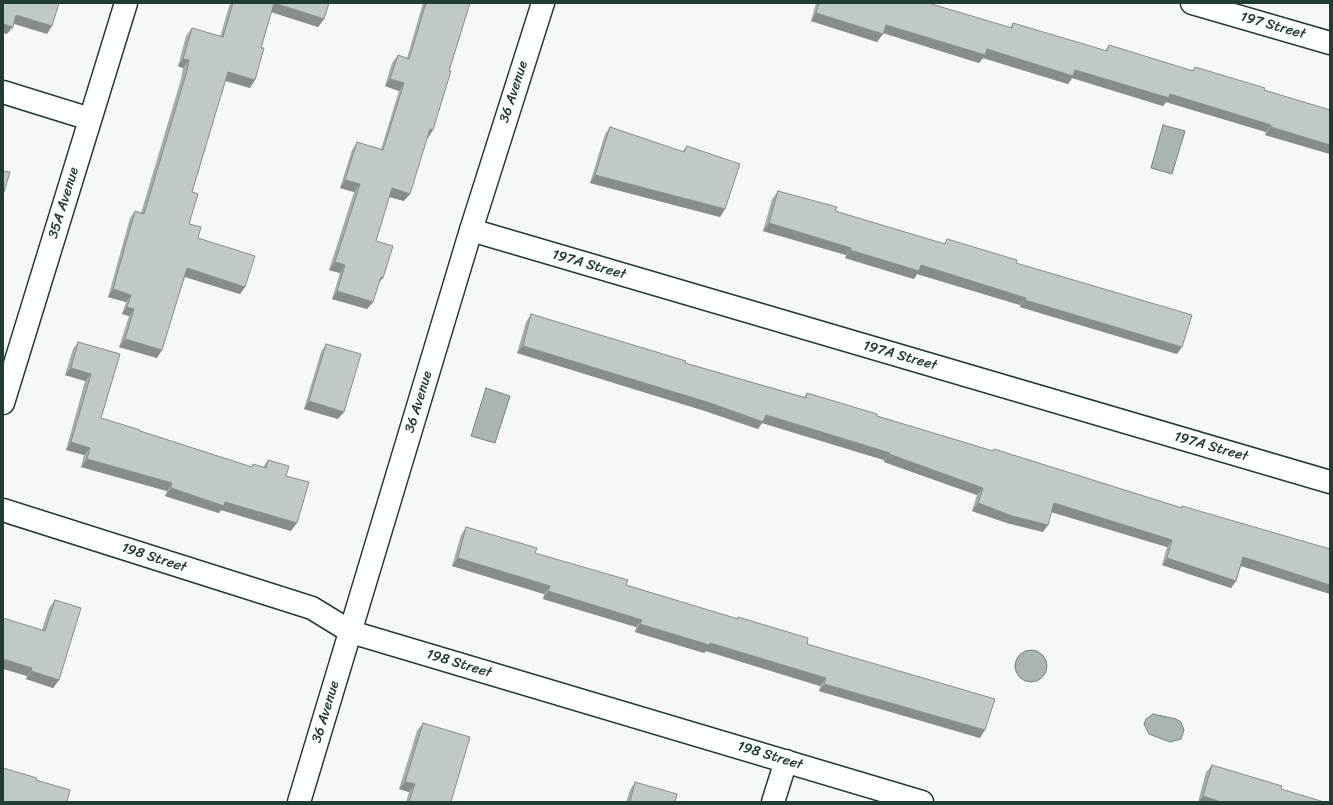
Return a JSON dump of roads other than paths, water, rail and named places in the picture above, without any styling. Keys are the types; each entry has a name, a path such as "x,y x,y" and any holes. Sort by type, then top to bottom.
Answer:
{"street":[{"name":"35A Avenue","path":"3,403 126,3"},
{"name":"36 Avenue","path":"299,802 471,230 543,3"},
{"name":"197 Street","path":"1192,3 1330,43"},
{"path":"3,92 90,119"},
{"name":"197A Street","path":"471,230 1330,482"},
{"name":"198 Street","path":"3,510 312,608 351,632 922,802"},
{"path":"773,802 786,761"}]}
